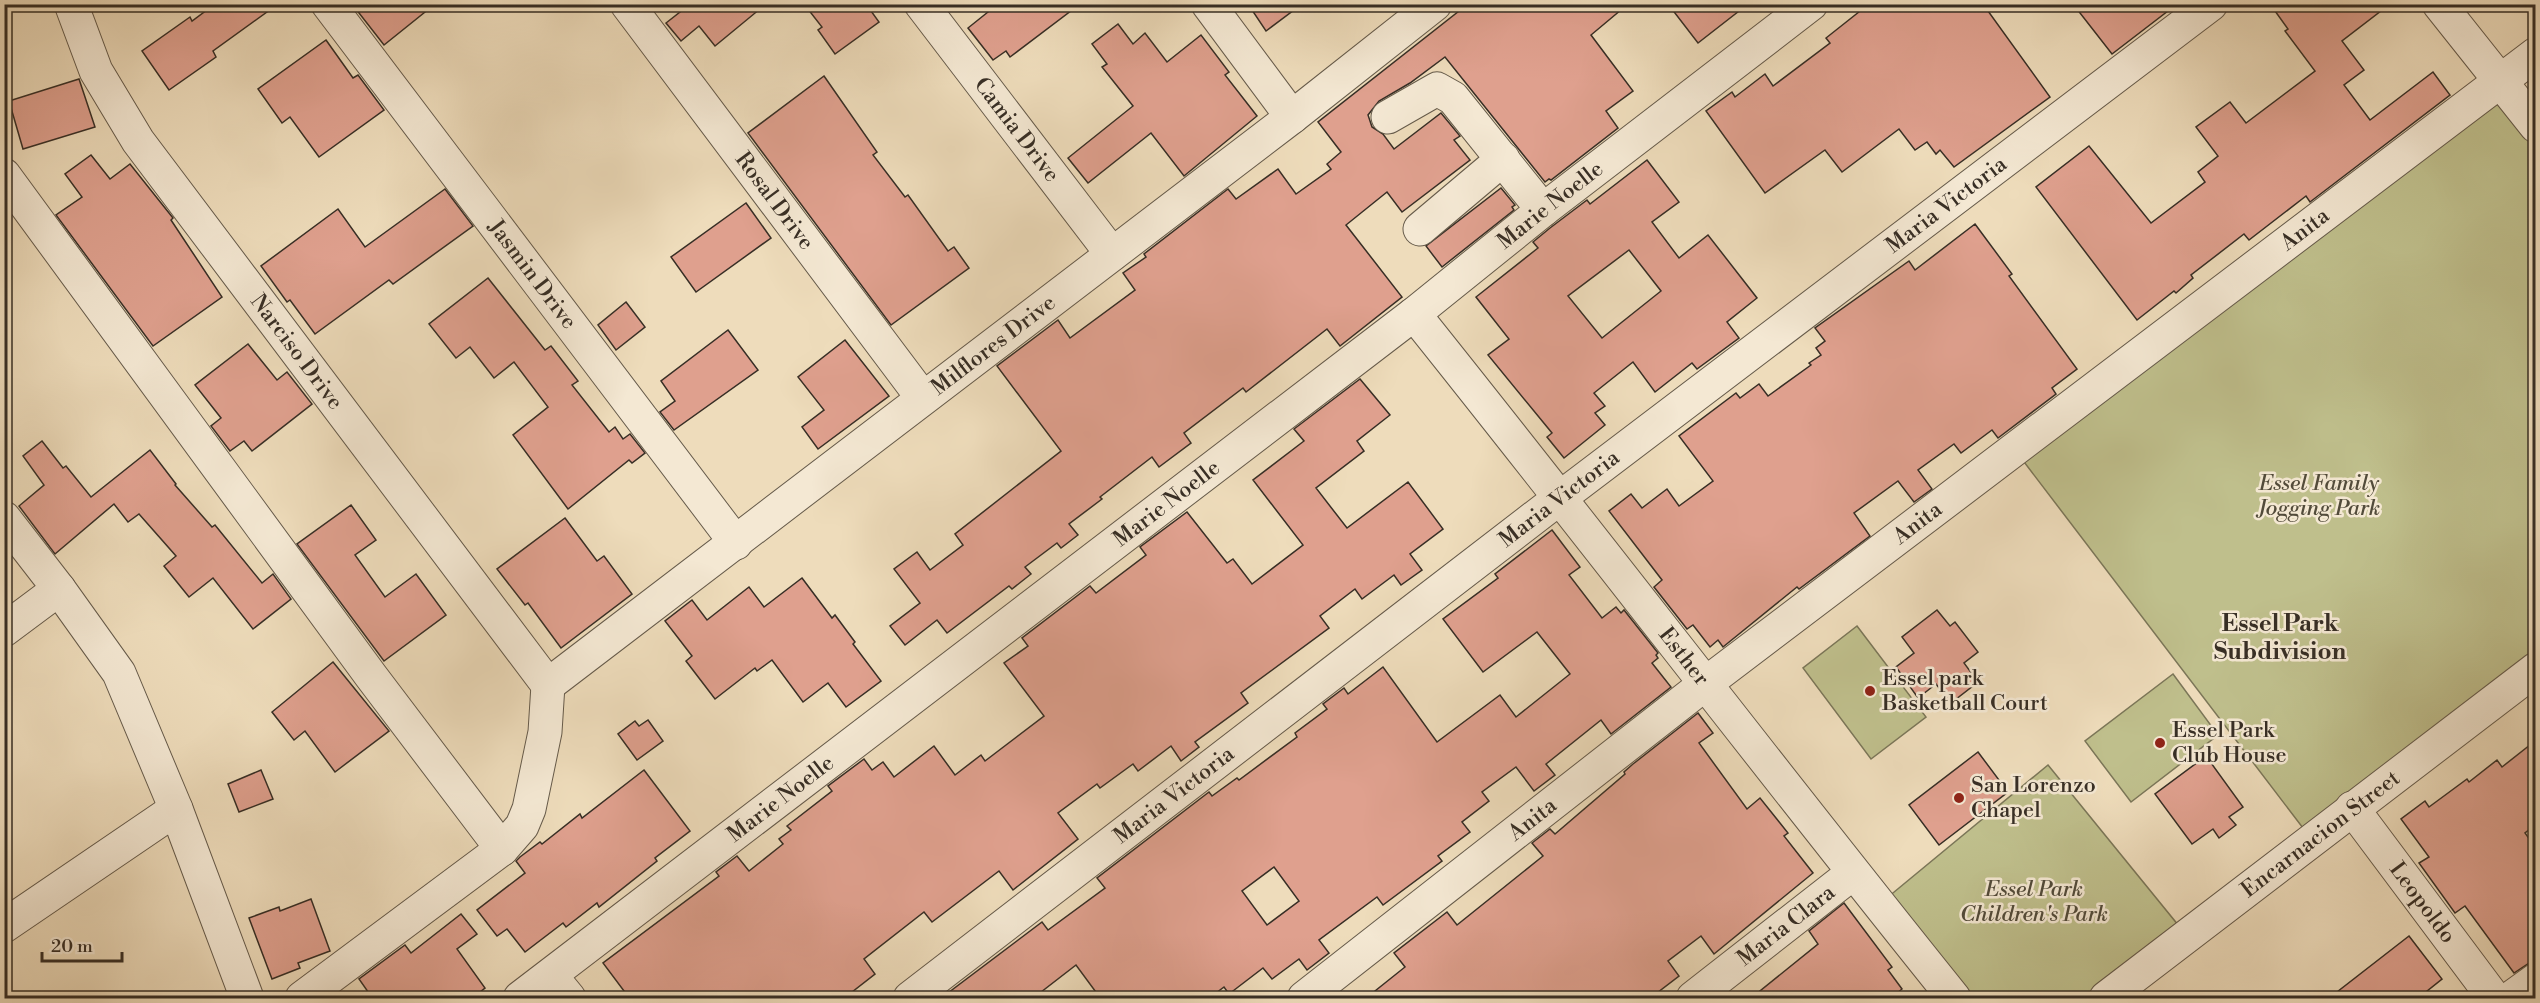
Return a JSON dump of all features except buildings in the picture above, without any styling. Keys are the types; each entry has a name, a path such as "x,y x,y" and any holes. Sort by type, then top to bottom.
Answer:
{"street":[{"name":"Narciso Drive","path":"71,4 96,71 138,141 548,685"},
{"name":"Jasmin Drive","path":"328,4 736,543"},
{"name":"Rosal Drive","path":"627,4 922,397"},
{"name":"Camia Drive","path":"921,4 1112,254"},
{"path":"1208,4 1292,117"},
{"name":"Milflores Drive","path":"548,685 736,543 922,397 1292,117 1436,4"},
{"name":"Marie Noelle","path":"520,999 560,987 1543,210 1811,4"},
{"name":"Maria Victoria","path":"910,999 1561,497 2211,4"},
{"path":"2439,4 2535,126"},
{"name":"Anita","path":"1304,999 1705,684 2535,54"},
{"path":"1388,117 1437,89 1453,98 1543,210"},
{"path":"1420,229 1503,159"},
{"path":"4,174 371,676 502,849"},
{"name":"Esther","path":"1414,314 1561,497 1705,684 1954,999"},
{"path":"4,518 59,589 119,673 176,808 247,999"},
{"path":"4,630 59,589"},
{"name":"Encarnacion Street","path":"2106,999 2535,669"},
{"path":"302,999 502,849 522,826 529,809 545,732 548,685"},
{"path":"4,926 176,808"},
{"name":"Leopoldo","path":"2352,808 2494,999"},
{"name":"Maria Clara","path":"1693,999 1853,873"},
{"path":"2511,999 2535,980"}],"green space":[{"name":"Essel Family Jogging Park","path":"2498,90 2535,141 2535,658 2306,832 2018,454"},
{"path":"1857,626 1926,717 1871,759 1803,668"},
{"path":"2173,674 2218,735 2131,802 2085,741"},
{"name":"Essel Park Children's Park","path":"2048,765 2183,931 2097,998 1959,998 1882,902"}],"place":[{"name":"Essel park Basketball Court","path":"1870,691"},
{"name":"Essel Park Club House","path":"2160,743"},
{"name":"San Lorenzo Chapel","path":"1959,798"}],"district":[{"name":"Essel Park Subdivision","path":"2280,638"}]}
